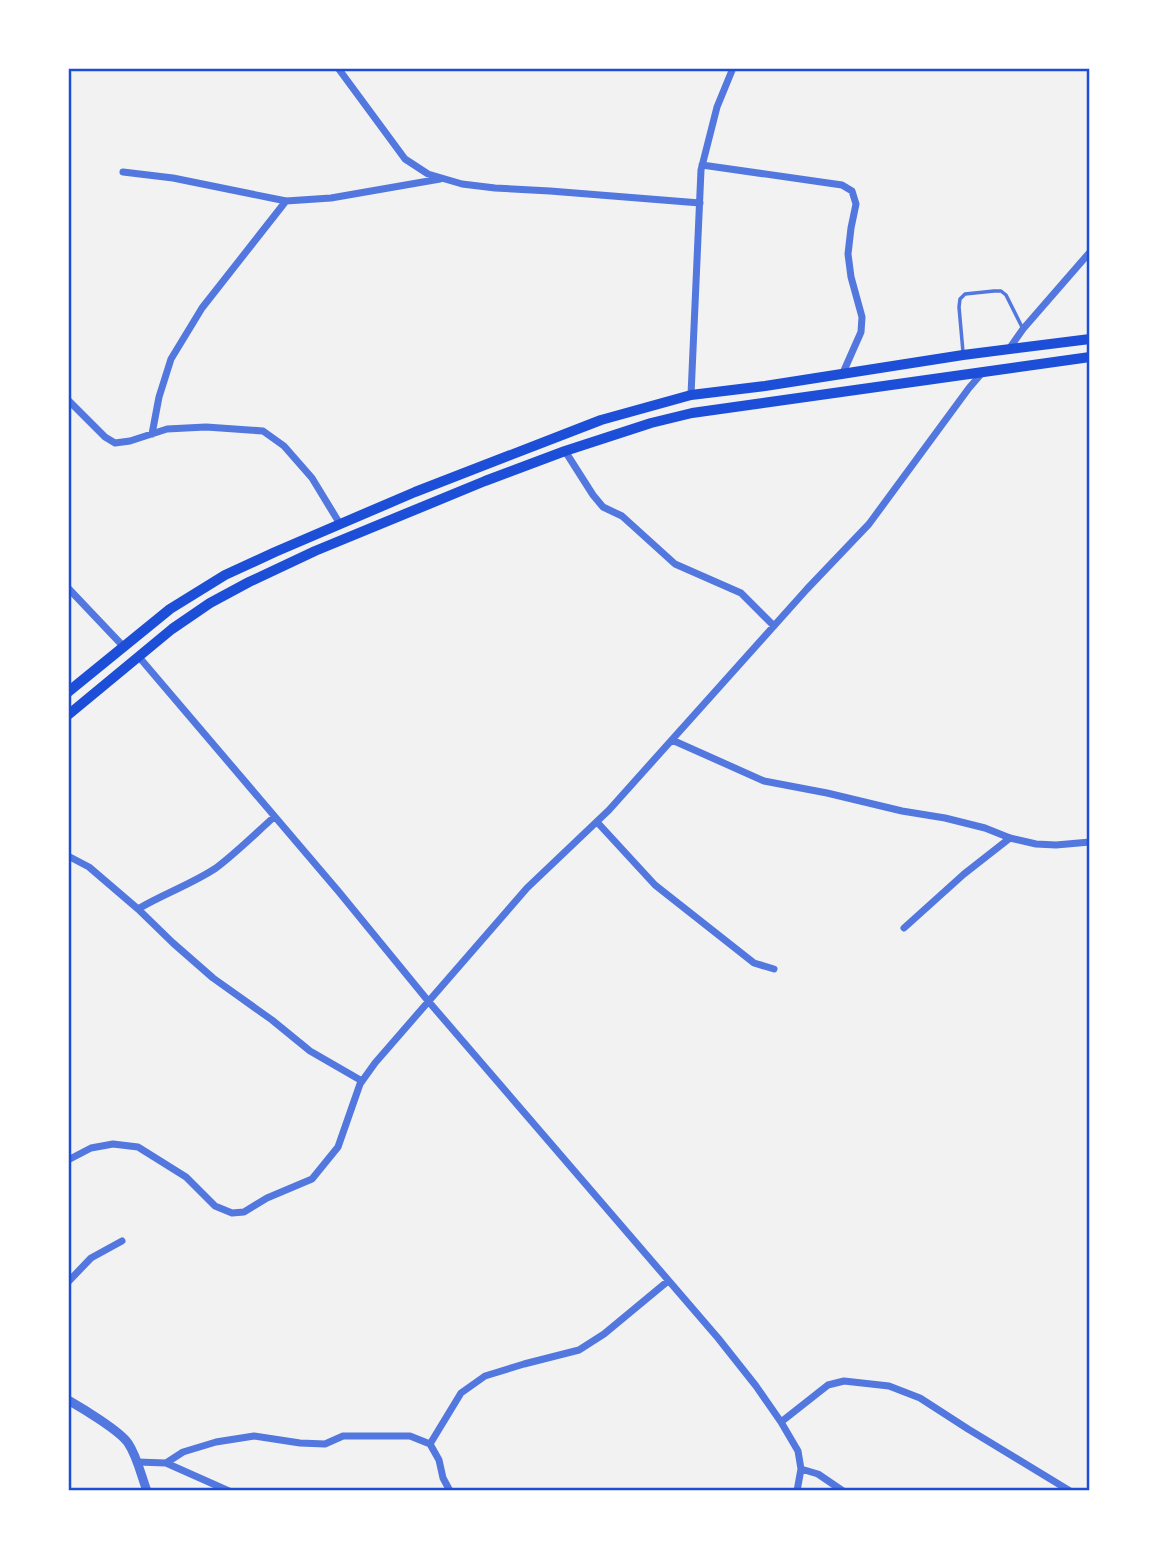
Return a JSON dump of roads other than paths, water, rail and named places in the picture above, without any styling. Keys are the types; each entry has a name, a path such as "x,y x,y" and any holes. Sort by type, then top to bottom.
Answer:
{"main road":[{"path":"68,692 170,609 225,575 460,474 601,420 691,395 1090,339"},
{"path":"68,715 181,622 249,582 315,551 485,481 565,452 651,423 692,413 1090,357"}],"street":[{"path":"338,68 405,159 428,174 462,184 495,188 700,204"},
{"path":"691,395 702,165 717,107 733,68"},
{"path":"702,165 832,184 852,191 856,204 848,254 862,317 861,332 842,374"},
{"path":"123,172 173,178 286,201 331,198 443,178"},
{"path":"152,434 159,397 171,359 202,308 286,201"},
{"path":"1009,349 1090,252"},
{"path":"68,1160 91,1148 113,1144 138,1147 186,1177 215,1206 232,1213 244,1212 267,1198 312,1179 338,1147 362,1081 375,1063 527,888 597,822 869,524 982,373"},
{"path":"68,400 105,437 115,443 167,429 206,427 263,431 284,446 312,478 340,524"},
{"path":"565,452 603,507 622,516 675,564 741,593 774,626"},
{"path":"68,588 123,646"},
{"path":"139,657 756,1386 798,1451 801,1469 797,1491"},
{"path":"672,740 764,781 945,818 1036,844 1090,842"},
{"path":"138,909 216,867 274,817"},
{"path":"597,822 655,886 754,963 774,969"},
{"path":"904,928 964,874 1010,838"},
{"path":"68,856 89,867 213,978 310,1051 362,1081"},
{"path":"68,1282 91,1258 122,1241"},
{"path":"430,1444 461,1393 485,1376 579,1350 604,1334 668,1281"},
{"path":"781,1422 828,1385 844,1381 889,1386 920,1398 1070,1491"},
{"path":"68,1400 127,1441 147,1491"},
{"path":"166,1463 183,1452 216,1442 254,1436 325,1444 343,1436 400,1435 430,1444 450,1491"},
{"path":"137,1462 166,1463 229,1491"},
{"path":"801,1469 818,1474 843,1491"}],"lane":[{"path":"963,355 959,307 960,299 965,294 994,290 1002,292 1023,329"}]}
